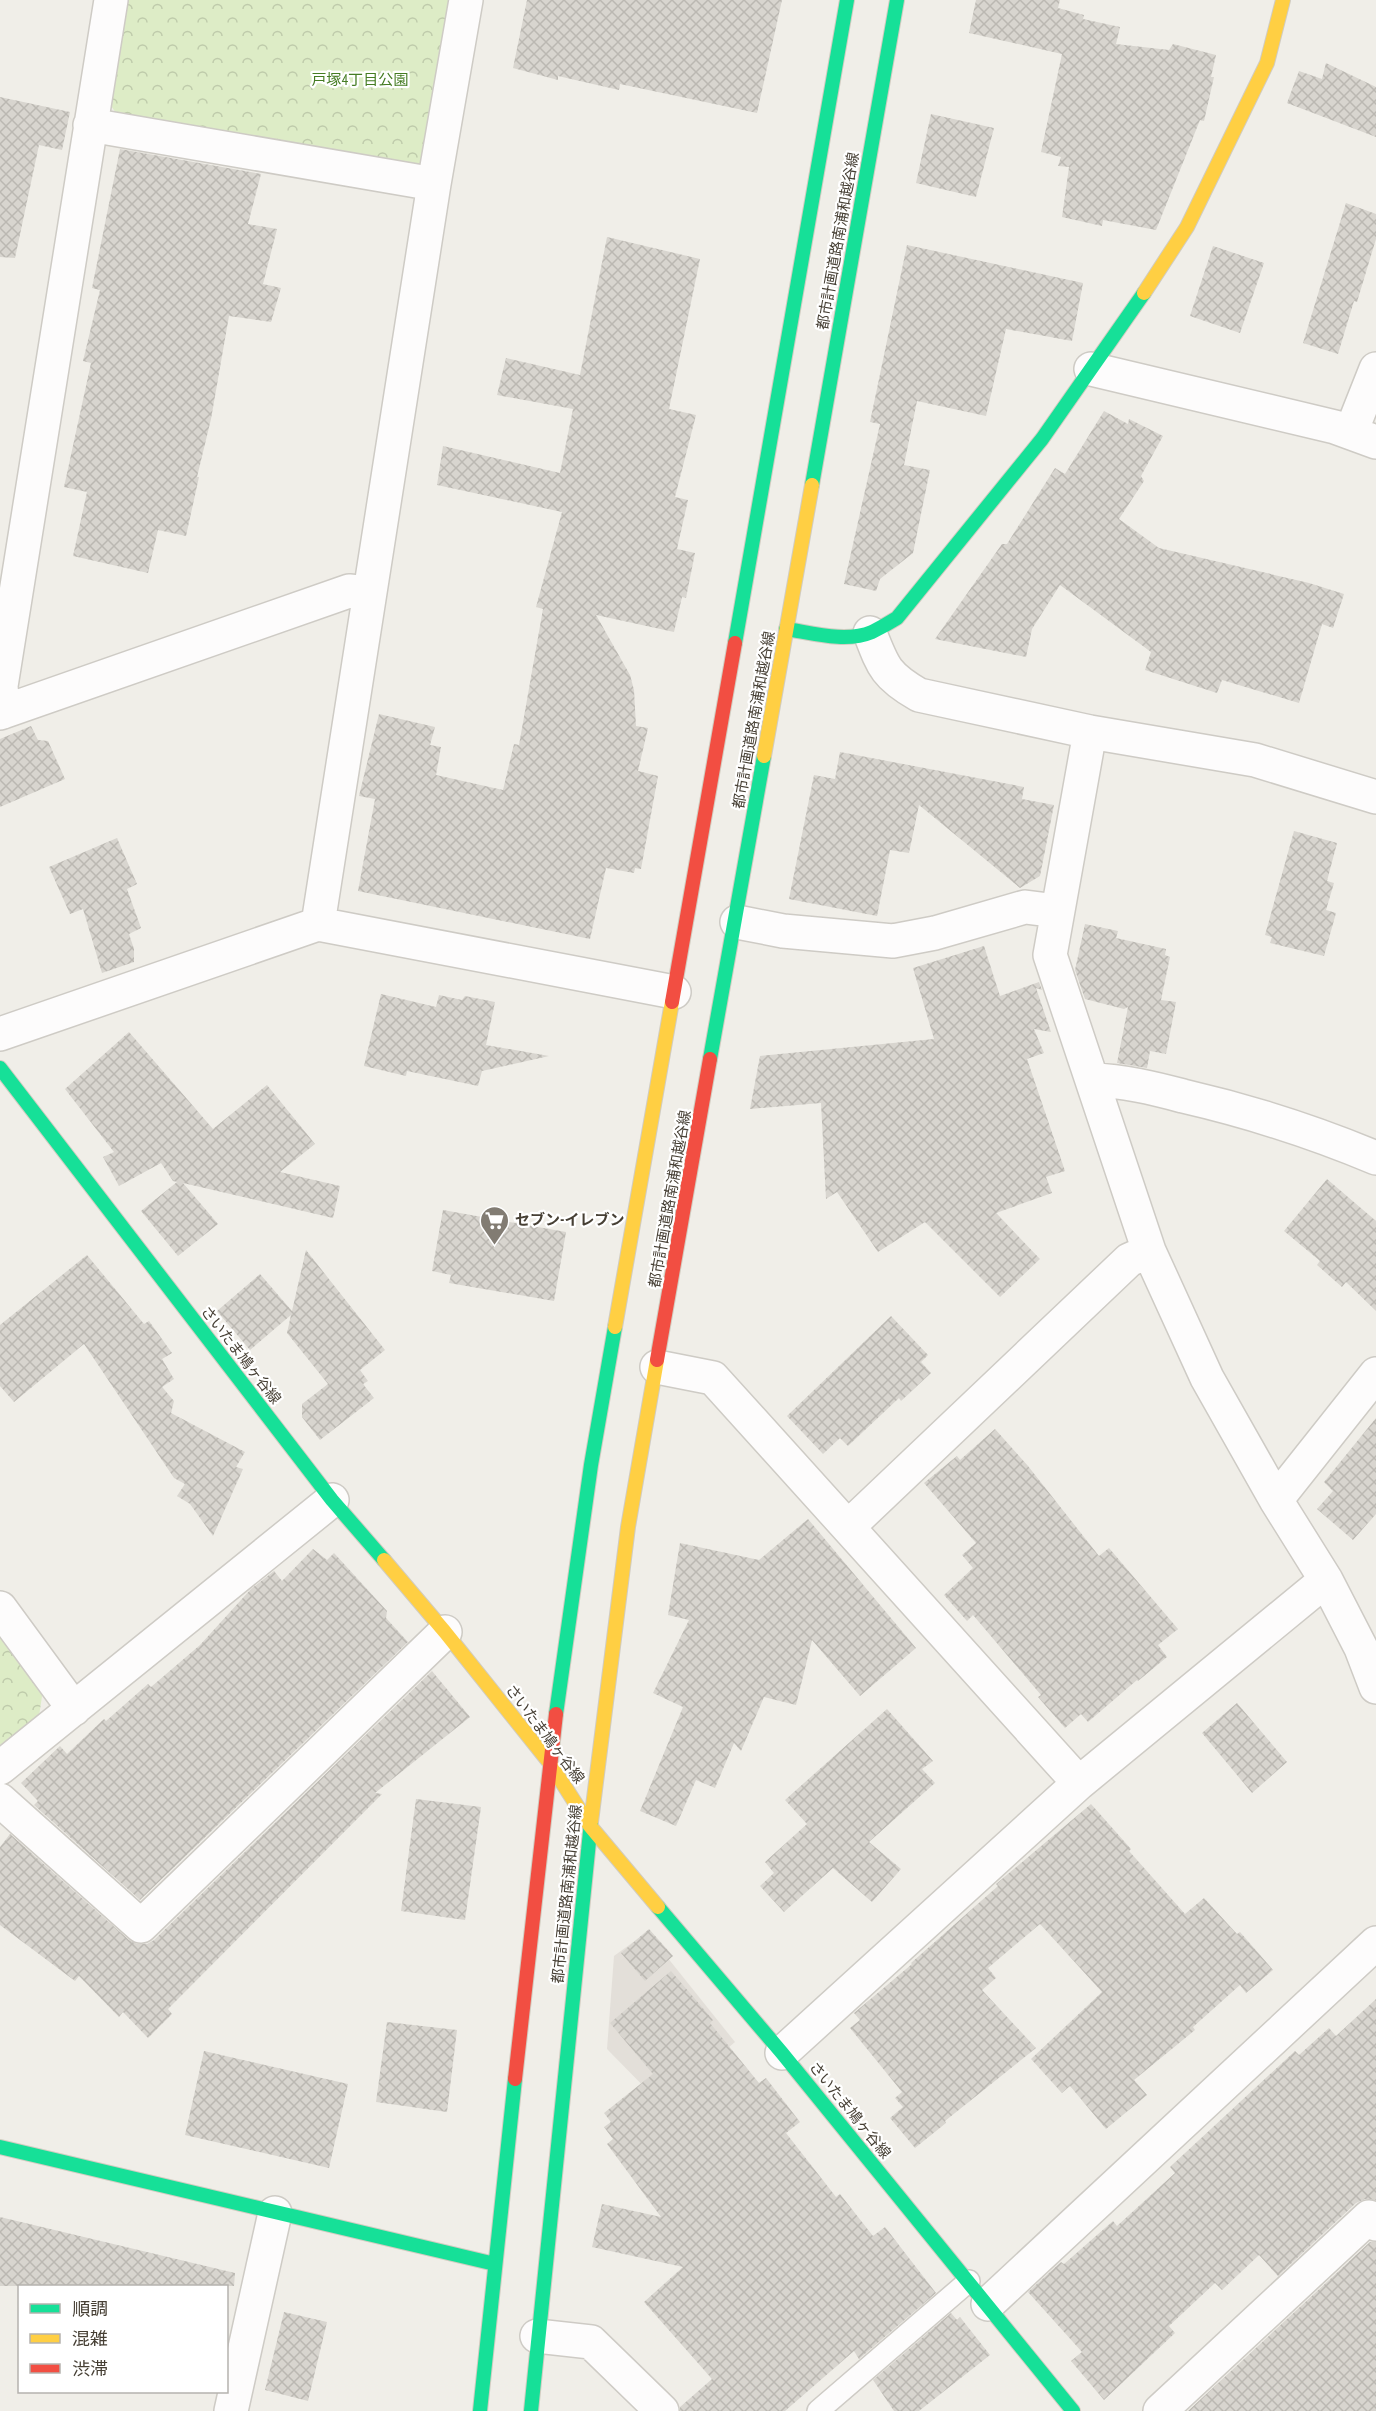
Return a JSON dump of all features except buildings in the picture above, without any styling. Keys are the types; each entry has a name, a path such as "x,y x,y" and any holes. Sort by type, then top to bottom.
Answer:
{"street":[{"path":"111,0 1,686 2,712 349,591 369,593"},
{"path":"318,924 434,184 466,0"},
{"name":"都市計画道路南浦和越谷線","path":"480,2411 549,1762 591,1465 847,0"},
{"name":"都市計画道路南浦和越谷線","path":"531,2411 590,1826 628,1527 737,922 786,629 897,0"},
{"path":"786,629 829,636 856,636 870,633 897,618 1042,440 1162,267 1187,227 1268,63 1283,0"},
{"path":"90,125 434,184"},
{"path":"1091,369 1364,437 1376,369"},
{"path":"870,633 882,663 898,683 919,695 1090,732 1255,760 1376,797"},
{"path":"1090,732 1050,955 1149,1251 1207,1378 1276,1500 1326,1580 1361,1648 1376,1688"},
{"path":"737,922 783,932 893,941 934,933 1025,907 1057,911"},
{"path":"0,1034 318,924 674,992"},
{"name":"さいたま鳩ヶ谷線","path":"0,1068 332,1500 445,1632 549,1762 590,1826 782,2053 979,2293 1072,2411"},
{"path":"1092,1080 1123,1081 1229,1107 1348,1146 1376,1158"},
{"path":"848,1527 1129,1260 1149,1251"},
{"path":"657,1367 712,1378 1079,1783"},
{"path":"1276,1500 1376,1374"},
{"path":"0,1768 332,1500"},
{"path":"782,2053 1079,1783 1326,1580"},
{"path":"0,1608 74,1709"},
{"path":"0,1800 141,1926 445,1632"},
{"path":"979,2293 1376,1943"},
{"path":"0,2147 495,2264"},
{"path":"231,2411 275,2213"},
{"path":"1160,2411 1369,2217 1376,2224"},
{"path":"537,2336 591,2342 662,2411"}],"lane":[{"path":"818,2411 979,2293"}],"shaded area":[{"path":"647,1932 735,2042 661,2104 607,2049 614,1956"}],"green space":[{"name":"戸塚4丁目公園","path":"122,0 454,0 427,161 411,169 118,116 107,100"},
{"path":"0,1619 45,1677 39,1716 0,1745"}],"traffic: fast":[{"path":"735,643 847,0"},
{"path":"812,485 897,0"},
{"path":"786,629 851,637 872,632 897,618 1042,439 1144,293"},
{"path":"710,1059 764,756"},
{"path":"0,1068 332,1500 384,1560"},
{"path":"556,1714 591,1465 615,1327"},
{"path":"531,2411 591,1822"},
{"path":"658,1907 782,2053 1073,2411"},
{"path":"480,2411 515,2079"},
{"path":"0,2147 495,2264"}],"traffic: slow":[{"path":"1144,293 1187,227 1267,63 1283,0"},
{"path":"764,756 812,485"},
{"path":"615,1327 672,1002"},
{"path":"591,1822 628,1527 657,1360"},
{"path":"384,1560 549,1762 590,1826 658,1907"}],"traffic: jam":[{"path":"672,1002 735,643"},
{"path":"657,1360 710,1059"},
{"path":"515,2079 556,1714"}],"place":[{"name":"セブン-イレブン","path":"494,1246"}]}
